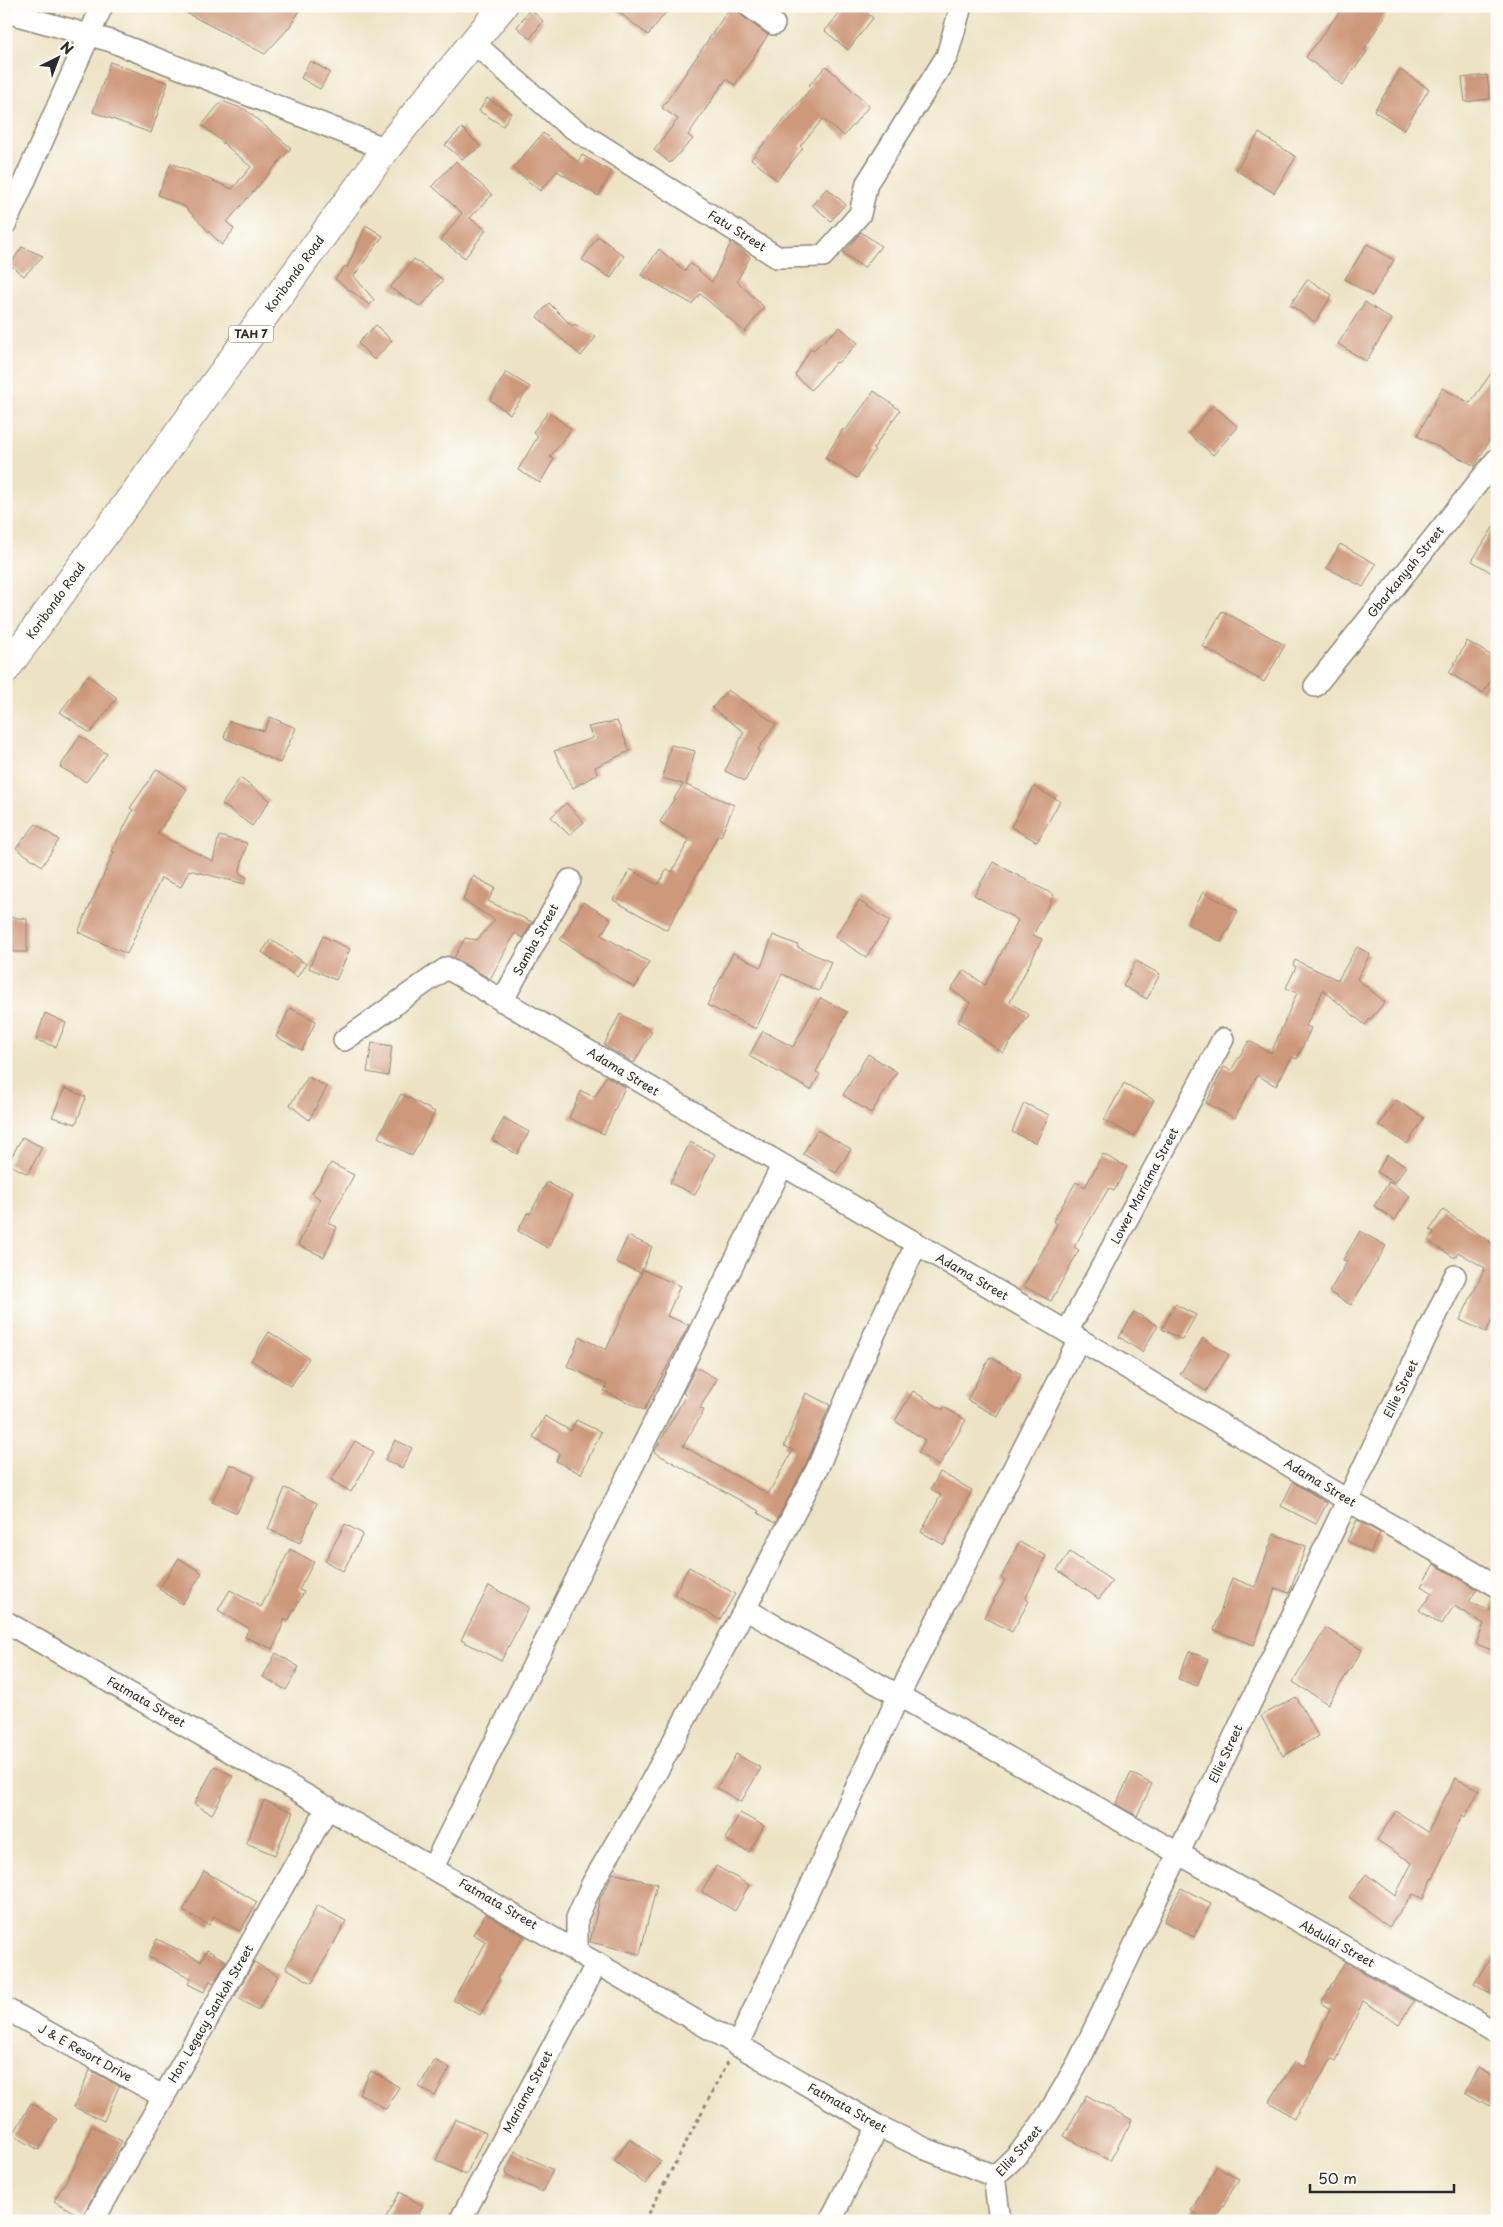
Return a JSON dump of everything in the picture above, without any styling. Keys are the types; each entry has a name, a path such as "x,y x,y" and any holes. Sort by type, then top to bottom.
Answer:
{"highway":[{"name":"Koribondo Road","path":"6,669 386,149 503,6"}],"street":[{"path":"6,223 102,6"},
{"path":"749,6 774,24"},
{"name":"Fatu Street","path":"474,43 565,124 777,257 823,256 860,214 868,183 947,56 961,6"},
{"path":"6,12 86,43 111,40 386,149"},
{"name":"Gbarkanyah Street","path":"1315,686 1497,459"},
{"name":"Samba Street","path":"502,1000 570,880"},
{"name":"Adama Street","path":"344,1040 381,1017 410,992 447,968 1073,1336 1347,1500 1497,1586"},
{"name":"Lower Mariama Street","path":"737,2046 898,1698 1073,1336 1223,1039"},
{"path":"433,1866 782,1166"},
{"path":"577,1953 577,1918 592,1884 645,1793 745,1610 818,1467 863,1359 916,1245"},
{"name":"Ellie Street","path":"1000,2221 994,2176 1006,2166 1039,2130 1080,2061 1455,1276"},
{"name":"Abdulai Street","path":"745,1610 898,1698 1497,2033"},
{"name":"Fatmata Street","path":"6,1622 433,1866 546,1932 577,1953 878,2126 926,2150 994,2176"},
{"name":"Hon. Legacy Sankoh Street","path":"93,2221 328,1807"},
{"name":"Mariama Street","path":"460,2221 597,1963"},
{"name":"J & E Resort Drive","path":"6,2009 164,2097"},
{"path":"830,2221 878,2126"}],"path":[{"path":"645,2221 737,2046"}],"building":[{"path":"173,6 303,6 288,29 265,54"},
{"path":"611,6 671,6 648,35"},
{"path":"731,6 737,6 742,16 768,35 735,85 726,79 688,135 693,139 670,163 654,150 678,119 662,108"},
{"path":"845,6 859,6 873,18 848,50 825,31"},
{"path":"1344,6 1390,6 1364,50 1367,52 1342,85 1306,57"},
{"path":"530,9 543,21 530,39 517,27"},
{"path":"310,61 330,72 320,89 301,78"},
{"path":"110,62 168,83 151,133 93,112"},
{"path":"826,66 869,106 844,136 823,119 800,146 803,148 777,180 751,159 812,87 809,85"},
{"path":"1400,70 1429,89 1404,130 1374,111"},
{"path":"1487,75 1490,99 1465,102 1462,78"},
{"path":"487,98 511,113 503,126 479,111"},
{"path":"222,101 246,110 291,148 227,222 234,229 222,245 185,207 158,195 171,163 232,189 251,167 202,125"},
{"path":"462,128 481,147 462,159 445,145"},
{"path":"543,133 578,162 582,155 612,172 598,196 557,171 540,191 513,168"},
{"path":"1259,133 1296,157 1274,193 1236,170"},
{"path":"456,161 492,195 470,218 486,230 465,258 441,240 462,213 432,186"},
{"path":"827,188 845,204 831,221 812,205"},
{"path":"366,225 383,236 354,276 374,300 370,305 335,279 345,266 347,268"},
{"path":"861,232 881,246 864,268 843,253"},
{"path":"598,236 624,256 611,278 582,260"},
{"path":"731,242 750,257 737,281 764,307 745,332 700,294 692,304 641,275 659,249 685,271 690,263 712,282"},
{"path":"1367,244 1394,260 1372,296 1345,279"},
{"path":"22,247 43,256 24,276 10,265"},
{"path":"414,259 443,280 421,307 390,288"},
{"path":"1308,279 1332,295 1315,322 1290,305"},
{"path":"1365,302 1392,320 1366,361 1338,344"},
{"path":"549,303 572,326 575,324 596,337 581,356 537,317"},
{"path":"376,325 392,341 374,360 358,343"},
{"path":"840,327 858,343 838,363 836,362 811,390 795,375 811,348 813,350"},
{"path":"1497,365 1497,426 1475,466 1417,436 1442,388 1470,403"},
{"path":"506,372 530,387 510,414 490,400"},
{"path":"874,391 900,410 873,449 875,450 857,478 825,458 843,429 845,431"},
{"path":"1213,405 1238,427 1213,455 1189,434"},
{"path":"548,412 571,429 550,457 554,459 540,483 518,470 538,436 533,432"},
{"path":"1497,521 1497,576 1472,561"},
{"path":"1340,544 1376,564 1363,587 1327,568"},
{"path":"1222,611 1285,645 1264,682 1202,646"},
{"path":"1467,641 1497,659 1497,671 1483,693 1449,673"},
{"path":"88,675 117,698 90,733 60,712"},
{"path":"728,690 776,724 758,749 760,750 745,781 725,771 744,732 712,708"},
{"path":"270,717 296,728 280,763 224,738 229,721 264,731"},
{"path":"617,721 630,751 595,767 597,774 573,788 554,751 593,738 588,727"},
{"path":"80,736 107,754 86,782 60,767"},
{"path":"671,745 695,751 686,785 734,805 721,836 718,835 667,930 613,900 630,869 658,885 667,869 672,872 689,840 660,822 683,784 662,778"},
{"path":"157,769 187,789 157,834 213,861 219,836 247,843 239,873 247,877 245,884 189,870 181,887 161,878 127,954 78,932 114,852 112,851 133,810 130,808"},
{"path":"240,778 270,800 252,826 222,804"},
{"path":"1034,787 1060,801 1037,842 1011,827"},
{"path":"566,803 584,822 569,835 551,817"},
{"path":"36,824 59,840 42,866 16,848"},
{"path":"993,862 1054,895 1033,935 1042,939 1010,1002 1029,1015 1003,1053 958,1022 970,1003 951,989 964,970 985,985 1018,920 974,895"},
{"path":"473,876 495,888 488,901 532,922 523,938 515,933 490,979 454,958 465,938 477,940 495,920 463,900"},
{"path":"1203,892 1238,911 1221,942 1187,924"},
{"path":"859,901 890,921 866,957 835,937"},
{"path":"583,902 611,919 601,935 649,962 635,988 560,940"},
{"path":"9,917 27,919 27,952 6,952"},
{"path":"773,935 831,962 819,991 782,974 756,1029 707,1005 733,953 761,967"},
{"path":"323,936 350,949 336,980 309,968"},
{"path":"271,939 306,964 297,977 262,952"},
{"path":"1357,947 1370,954 1357,979 1385,1002 1365,1025 1323,990 1306,1026 1311,1028 1297,1059 1292,1057 1276,1086 1257,1075 1235,1118 1206,1103 1224,1067 1231,1070 1249,1041 1271,1053 1297,993 1286,988 1296,967 1293,965 1295,960 1338,980"},
{"path":"1136,961 1160,974 1147,999 1123,986"},
{"path":"820,998 847,1012 816,1072 820,1074 811,1090 749,1056 763,1031 793,1047"},
{"path":"290,1008 316,1021 302,1050 276,1037"},
{"path":"45,1013 66,1023 56,1047 36,1040"},
{"path":"620,1014 652,1031 634,1063 604,1045"},
{"path":"372,1043 392,1046 388,1076 367,1072"},
{"path":"868,1054 897,1072 871,1113 843,1095"},
{"path":"606,1076 625,1087 604,1134 569,1118 581,1091 595,1097"},
{"path":"308,1077 327,1087 309,1120 290,1105"},
{"path":"1124,1083 1154,1100 1134,1136 1104,1120"},
{"path":"65,1088 86,1097 76,1124 52,1117"},
{"path":"401,1094 435,1112 412,1156 378,1137"},
{"path":"1396,1100 1424,1118 1407,1144 1379,1125"},
{"path":"1024,1103 1049,1115 1036,1143 1012,1132"},
{"path":"504,1118 529,1132 517,1154 492,1140"},
{"path":"817,1130 851,1149 836,1173 803,1154"},
{"path":"22,1137 42,1147 28,1174 8,1164"},
{"path":"690,1142 715,1154 695,1195 670,1183"},
{"path":"1103,1154 1127,1167 1114,1191 1109,1188 1074,1247 1079,1250 1051,1301 1024,1286 1057,1224 1053,1221 1076,1182 1085,1187"},
{"path":"1387,1155 1406,1166 1395,1183 1377,1172"},
{"path":"331,1163 354,1175 328,1223 337,1227 324,1257 298,1245 320,1199 312,1193"},
{"path":"547,1182 572,1196 548,1248 518,1231 527,1213 530,1214"},
{"path":"1389,1182 1410,1196 1395,1220 1374,1206"},
{"path":"1443,1210 1496,1246 1497,1243 1497,1310 1486,1332 1460,1320 1485,1268 1458,1252 1455,1258 1428,1241 1434,1232 1430,1230"},
{"path":"1360,1231 1386,1246 1351,1305 1329,1292 1347,1262 1343,1260"},
{"path":"628,1236 652,1247 641,1273 616,1262"},
{"path":"643,1270 680,1286 667,1316 689,1325 644,1410 604,1391 607,1385 567,1366 580,1337 606,1350"},
{"path":"1175,1304 1196,1315 1182,1340 1162,1329"},
{"path":"1134,1312 1158,1326 1142,1352 1119,1337"},
{"path":"269,1332 309,1358 291,1386 251,1360"},
{"path":"1203,1338 1229,1355 1206,1391 1180,1374"},
{"path":"990,1357 1021,1374 998,1417 967,1400"},
{"path":"696,1367 717,1379 700,1408 704,1410 683,1446 768,1494 793,1450 784,1446 806,1393 830,1405 807,1462 775,1523 758,1513 759,1511 654,1452 686,1395 683,1393"},
{"path":"913,1391 943,1410 944,1407 966,1420 939,1466 918,1453 925,1440 895,1421"},
{"path":"545,1416 571,1431 576,1420 601,1432 581,1474 556,1461 560,1453 533,1437"},
{"path":"395,1440 412,1448 402,1468 385,1460"},
{"path":"355,1441 374,1452 351,1492 331,1480"},
{"path":"230,1464 254,1476 237,1513 212,1502"},
{"path":"940,1472 972,1490 944,1545 921,1532 941,1495 931,1489"},
{"path":"1293,1482 1327,1503 1316,1524 1281,1506"},
{"path":"285,1488 317,1503 300,1543 268,1529"},
{"path":"1357,1520 1380,1533 1370,1553 1347,1541"},
{"path":"345,1524 363,1534 343,1571 325,1561"},
{"path":"1274,1534 1306,1546 1289,1593 1275,1588 1254,1645 1214,1630 1232,1578 1255,1587"},
{"path":"1019,1542 1046,1556 1025,1599 1029,1601 1012,1632 984,1617 1005,1580 1001,1578"},
{"path":"290,1549 314,1562 299,1590 304,1592 288,1621 285,1619 273,1649 245,1637 249,1628 218,1610 230,1590 261,1607"},
{"path":"1070,1552 1112,1581 1099,1599 1057,1570"},
{"path":"179,1558 202,1573 182,1604 159,1589"},
{"path":"1434,1564 1477,1589 1469,1602 1490,1610 1494,1598 1497,1598 1497,1652 1476,1644 1484,1624 1454,1606 1441,1625 1419,1610 1432,1593 1421,1586"},
{"path":"689,1567 735,1594 720,1620 674,1594"},
{"path":"489,1586 529,1607 501,1661 461,1640"},
{"path":"1326,1628 1362,1650 1328,1704 1293,1682"},
{"path":"1189,1651 1208,1659 1197,1686 1178,1679"},
{"path":"276,1653 299,1667 286,1690 263,1677"},
{"path":"1296,1697 1318,1736 1283,1756 1261,1716"},
{"path":"736,1754 761,1768 741,1802 717,1788"},
{"path":"215,1766 233,1776 212,1814 194,1804"},
{"path":"1131,1773 1152,1784 1137,1816 1116,1804"},
{"path":"1455,1778 1479,1790 1465,1817 1462,1815 1423,1899 1413,1894 1389,1927 1349,1897 1366,1874 1395,1896 1412,1863 1377,1840 1396,1811 1428,1832"},
{"path":"264,1800 293,1812 275,1855 246,1843"},
{"path":"740,1813 764,1826 749,1852 725,1839"},
{"path":"716,1866 749,1885 735,1911 702,1892"},
{"path":"204,1871 257,1902 240,1931 214,1916 209,1925 183,1911"},
{"path":"613,1873 657,1884 640,1954 590,1942 600,1898"},
{"path":"1181,1888 1211,1903 1194,1937 1164,1921"},
{"path":"317,1905 346,1921 312,1983 286,1968"},
{"path":"486,1914 524,1936 498,1977 500,1979 480,2015 453,2000 486,1942 473,1934"},
{"path":"157,1939 201,1961 207,1950 226,1961 214,1983 210,1981 204,1992 188,1984 191,1978 148,1957"},
{"path":"1497,1949 1497,1998 1474,1983"},
{"path":"254,1962 278,1976 258,2010 235,1996"},
{"path":"1345,1962 1414,2001 1399,2024 1363,2001 1336,2061 1332,2059 1294,2118 1269,2102 1295,2062 1304,2067 1330,2009 1321,2003"},
{"path":"434,2060 450,2068 435,2096 419,2087"},
{"path":"1478,2068 1497,2079 1497,2094 1489,2107 1465,2093"},
{"path":"90,2070 119,2086 104,2121 74,2107"},
{"path":"371,2071 399,2087 386,2109 359,2093"},
{"path":"1086,2095 1132,2120 1110,2161 1064,2136"},
{"path":"31,2103 57,2119 39,2150 13,2135"},
{"path":"455,2119 486,2133 466,2175 436,2160"},
{"path":"92,2126 122,2141 82,2217 54,2201 73,2169"},
{"path":"630,2139 661,2161 645,2184 614,2161"},
{"path":"515,2151 553,2170 542,2192 505,2174"},
{"path":"1217,2166 1239,2179 1214,2221 1207,2221 1191,2211"},
{"path":"400,2192 423,2206 415,2221 384,2221"}]}
